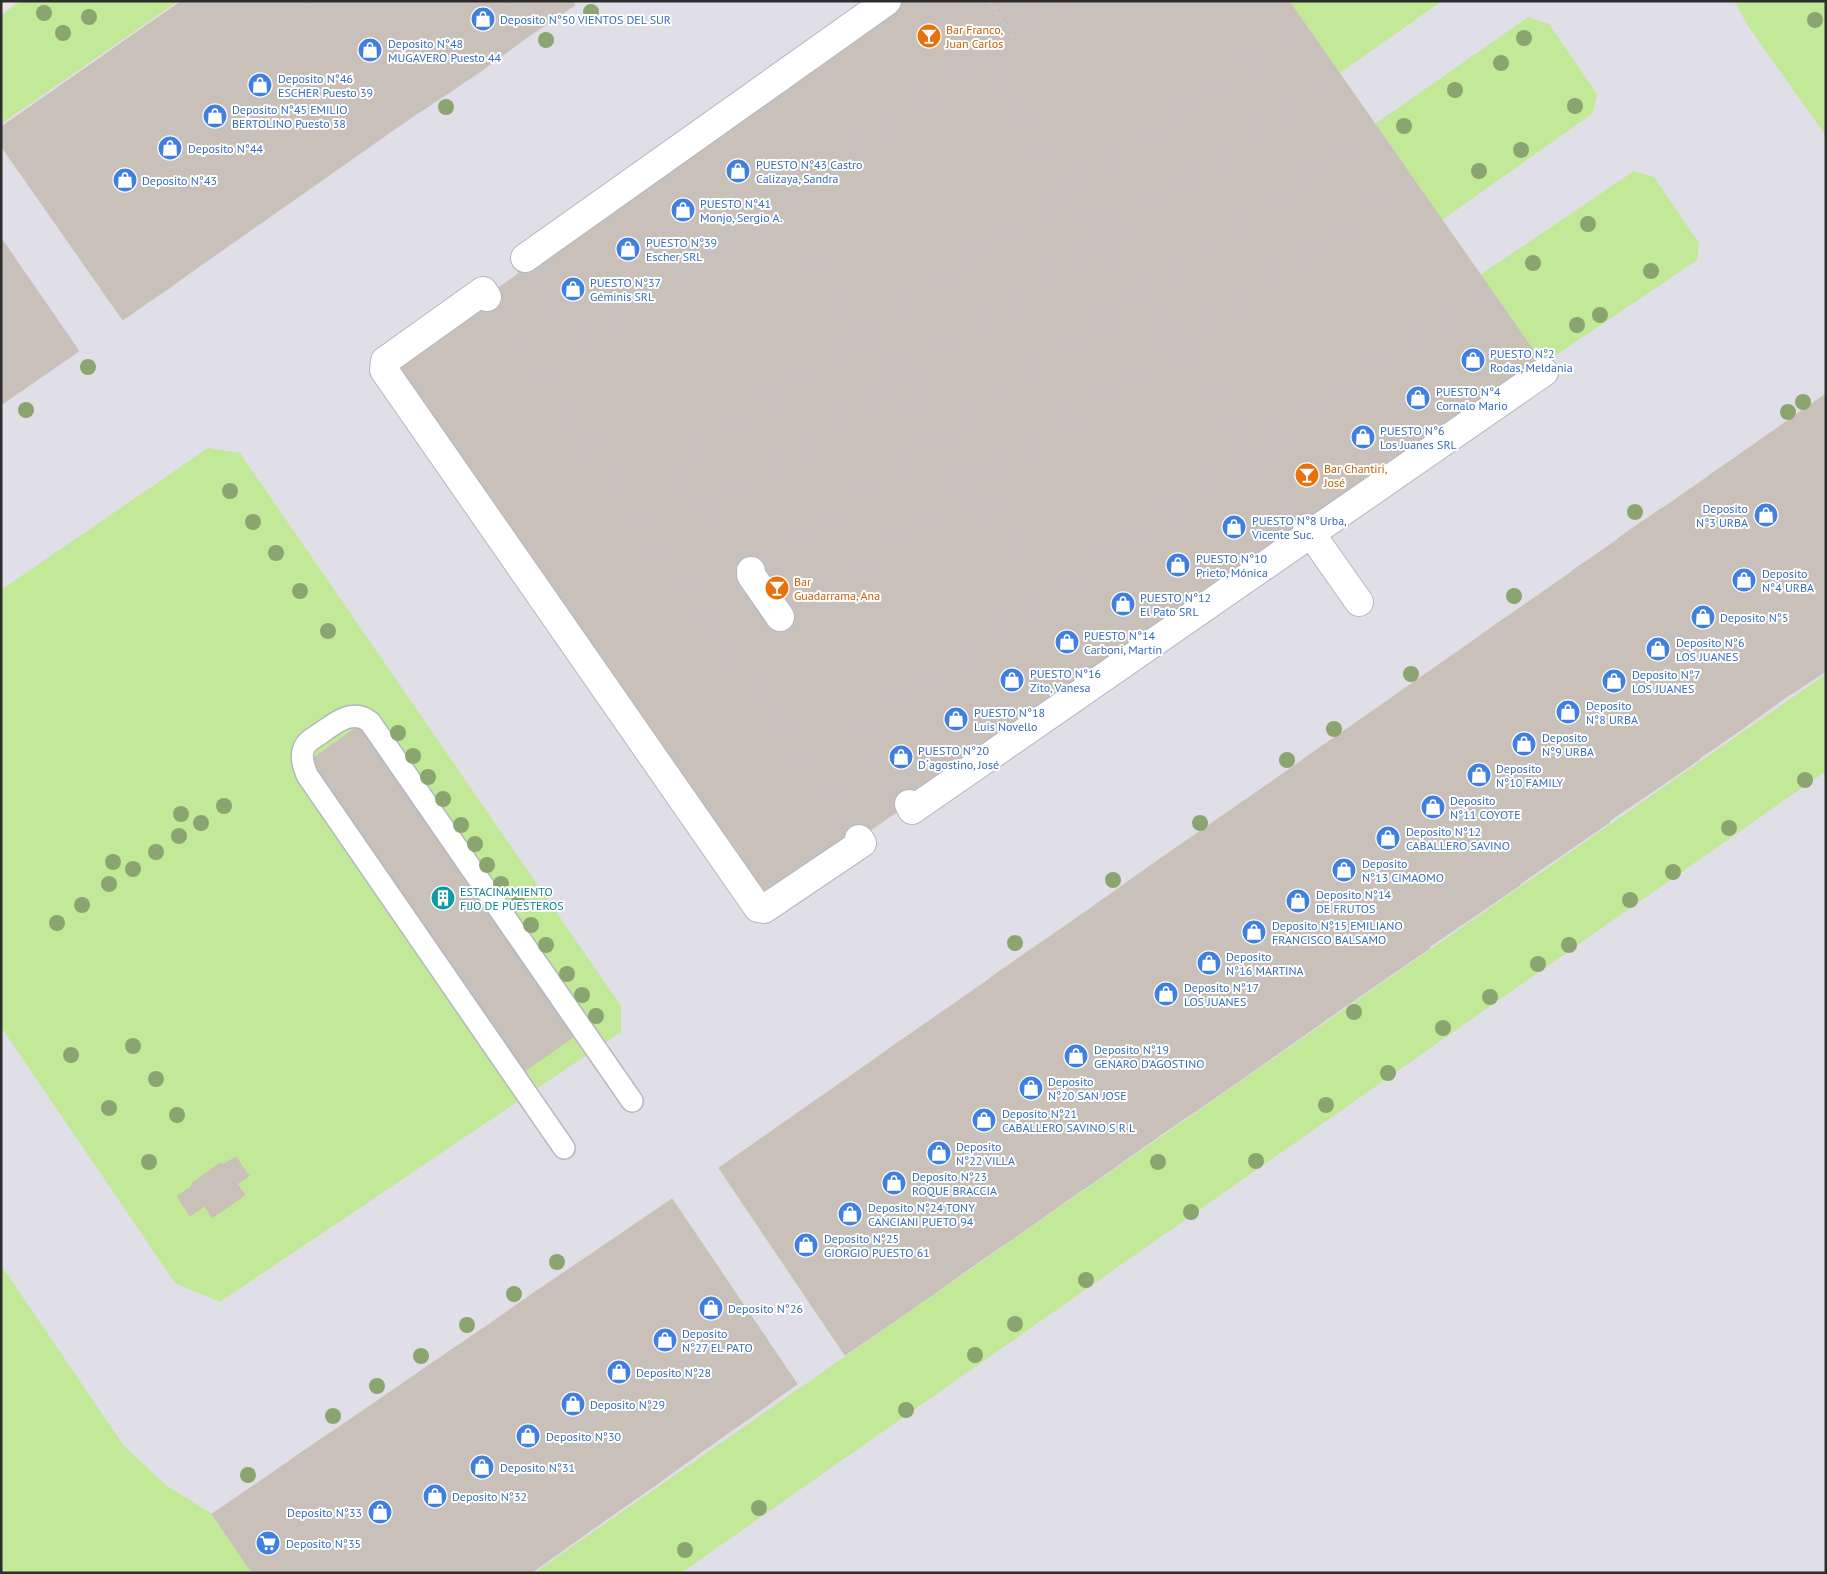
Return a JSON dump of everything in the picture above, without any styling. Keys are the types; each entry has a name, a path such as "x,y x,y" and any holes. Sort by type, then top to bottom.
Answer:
{"street":[{"path":"525,258 887,1"},
{"path":"487,297 483,291 386,361 384,370 758,908 764,909 862,843 859,838"},
{"path":"908,804 912,810 1309,531 1544,372"},
{"path":"1309,531 1358,602"},
{"path":"751,571 751,575 780,617"}],"lane":[{"path":"564,1148 307,775 302,761 304,747 335,722 356,716 370,722 632,1101"}],"path":[{"path":"987,2 1013,38"}],"shaded area":[{"path":"18,1 1826,1 1826,1573 1,1573 1,13"}],"green space":[{"path":"21,1 178,1 1,124 1,15"},
{"path":"1289,1 1442,1 1340,73"},
{"path":"1734,1 1826,1 1826,136 1748,26"},
{"path":"1528,17 1549,24 1597,94 1593,113 1442,220 1375,124"},
{"path":"1634,171 1654,177 1699,243 1697,260 1543,364 1480,275"},
{"path":"208,448 240,453 621,1006 621,1032 220,1302 175,1283 1,1027 1,590"},
{"path":"1826,674 1826,771 681,1573 534,1573"},
{"path":"1,1265 124,1446 167,1486 212,1514 252,1573 1,1573"}],"building":[{"name":"Deposito N°46 ESCHER Puesto 39","path":"181,1 235,1 347,162 302,194 172,8"},
{"path":"182,1 577,1 123,320 1,143 1,127"},
{"path":"235,1 302,1 392,130 347,162"},
{"name":"Deposito N°48 MUGAVERO Puesto 44","path":"302,1 370,1 438,100 392,130"},
{"path":"370,1 437,1 484,69 438,100"},
{"name":"Deposito N°50 VIENTOS DEL SUR","path":"437,1 504,1 529,36 484,69"},
{"path":"504,1 572,1 575,5 529,36"},
{"path":"901,1 1289,1 1543,364 761,906 389,366"},
{"name":"Deposito N°45 EMILIO BERTOLINO Puesto 38","path":"172,8 302,194 257,225 127,39"},
{"name":"Deposito N°44","path":"127,39 257,225 212,256 82,71"},
{"name":"Deposito N°43","path":"82,71 212,256 168,289 38,103"},
{"path":"38,103 168,289 122,319 1,146 1,128"},
{"path":"1,238 79,351 1,405"},
{"path":"1826,394 1826,669 845,1355 719,1168"},
{"path":"1826,394 1826,456 1797,414"},
{"path":"1797,414 1826,457 1826,554 1752,446"},
{"name":"Deposito N°3 URBA","path":"1752,446 1826,554 1826,652 1707,477"},
{"name":"Deposito N°4 URBA","path":"1707,478 1826,651 1826,671 1790,695 1662,509"},
{"name":"Deposito N°5","path":"1662,508 1789,695 1745,727 1617,539"},
{"name":"Deposito N°6 LOS JUANES","path":"1617,540 1745,727 1700,758 1572,571"},
{"name":"Deposito N°7 LOS JUANES","path":"1572,572 1700,759 1655,790 1527,603"},
{"name":"Deposito N°8 URBA","path":"1527,603 1655,790 1609,821 1482,634"},
{"name":"Deposito N°9 URBA","path":"1482,635 1610,822 1565,853 1438,666"},
{"name":"Deposito N°10 FAMILY","path":"1437,666 1565,853 1520,884 1393,697"},
{"name":"Deposito N°11 COYOTE","path":"1392,698 1520,885 1475,916 1347,729"},
{"name":"ESTACINAMIENTO FIJO DE PUESTEROS","path":"361,724 576,1035 525,1071 311,760"},
{"name":"Deposito N°12 CABALLERO SAVINO","path":"1347,729 1475,916 1429,947 1302,760"},
{"name":"Deposito N°13 CIMAOMO","path":"1302,761 1430,948 1385,979 1257,792"},
{"name":"Deposito N°14 DE FRUTOS","path":"1257,792 1385,979 1340,1010 1212,823"},
{"name":"Deposito N°15 EMILIANO FRANCISCO BALSAMO","path":"1212,823 1340,1010 1296,1041 1167,854"},
{"name":"Deposito N°16 MARTINA","path":"1167,854 1296,1041 1252,1072 1123,885"},
{"name":"Deposito N°17 LOS JUANES","path":"1123,885 1252,1072 1209,1102 1081,916"},
{"path":"1081,916 1209,1102 1162,1134 1033,948"},
{"name":"Deposito N°19 GENARO D'AGOSTINO","path":"1033,948 1162,1134 1118,1165 990,978"},
{"name":"Deposito N°20 SAN JOSE","path":"990,979 1117,1166 1072,1197 944,1011"},
{"name":"Deposito N°21 CABALLERO SAVINO S R L","path":"944,1011 1072,1197 1024,1231 897,1043"},
{"name":"Deposito N°22 VILLA","path":"897,1043 1024,1231 980,1261 853,1075"},
{"name":"Deposito N°23 ROQUE BRACCIA","path":"853,1075 980,1261 935,1293 809,1105"},
{"name":"Deposito N°24 TONY CANCIANI PUETO 94","path":"809,1105 935,1293 892,1323 765,1136"},
{"name":"Deposito N°25 GIORGIO PUESTO 61","path":"765,1136 892,1323 845,1355 719,1168"},
{"path":"236,1157 249,1176 237,1184 245,1195 212,1218 205,1206 190,1216 177,1196 220,1163 224,1164"},
{"path":"672,1199 797,1384 531,1573 252,1573 212,1514"},
{"name":"Deposito N°26","path":"672,1199 797,1384 751,1417 625,1231"},
{"name":"Deposito N°27 EL PATO","path":"625,1231 751,1417 705,1449 578,1263"},
{"name":"Deposito N°28","path":"578,1263 705,1449 660,1482 532,1294"},
{"name":"Deposito N°29","path":"532,1294 660,1482 614,1514 487,1326"},
{"name":"Deposito N°30","path":"487,1326 614,1514 569,1545 441,1357"},
{"name":"Deposito N°31","path":"441,1357 569,1545 531,1573 520,1573 395,1389"},
{"name":"Deposito N°32","path":"395,1389 520,1573 455,1573 350,1420"},
{"name":"Deposito N°33","path":"350,1420 455,1573 389,1573 305,1450"},
{"path":"305,1450 389,1573 322,1573 260,1482"},
{"name":"Deposito N°35","path":"260,1482 322,1573 255,1573 214,1513"}],"tunnel":[{"path":"940,1 1307,528"},
{"path":"525,258 580,338 585,339 1064,1"},
{"path":"1297,29 677,464 676,469 703,510 709,512 1332,79"},
{"path":"751,571 1373,130"},
{"path":"780,617 783,618 1410,181"},
{"path":"810,256 1024,559"},
{"path":"909,804 858,734 859,728 1485,289"},
{"path":"487,297 859,839"}],"place":[{"name":"Deposito N°50 VIENTOS DEL SUR","path":"483,19"},
{"name":"Bar Franco, Juan Carlos","path":"929,36"},
{"name":"Deposito N°48 MUGAVERO Puesto 44","path":"370,50"},
{"name":"Deposito N°46 ESCHER Puesto 39","path":"260,85"},
{"name":"Deposito N°45 EMILIO BERTOLINO Puesto 38","path":"215,116"},
{"name":"Deposito N°44","path":"170,148"},
{"name":"PUESTO N°43 Castro Calizaya, Sandra","path":"738,171"},
{"name":"Deposito N°43","path":"125,180"},
{"name":"PUESTO N°41 Monjo, Sergio A.","path":"683,210"},
{"name":"PUESTO N°39 Escher SRL","path":"628,249"},
{"name":"PUESTO N°37 Géminis SRL","path":"573,289"},
{"name":"PUESTO N°2 Rodas, Meldania","path":"1473,360"},
{"name":"PUESTO N°4 Cornalo Mario","path":"1418,398"},
{"name":"PUESTO N°6 Los Juanes SRL","path":"1363,437"},
{"name":"Bar Chantiri, José","path":"1307,475"},
{"name":"Deposito N°3 URBA","path":"1766,515"},
{"name":"PUESTO N°8 Urba, Vicente Suc.","path":"1234,527"},
{"name":"PUESTO N°10 Prieto, Mónica","path":"1178,565"},
{"name":"Deposito N°4 URBA","path":"1744,580"},
{"name":"Bar Guadarrama, Ana","path":"777,588"},
{"name":"PUESTO N°12 El Pato SRL","path":"1123,604"},
{"name":"Deposito N°5","path":"1703,617"},
{"name":"PUESTO N°14 Carboni, Martín","path":"1067,642"},
{"name":"Deposito N°6 LOS JUANES","path":"1658,649"},
{"name":"PUESTO N°16 Zito, Vanesa","path":"1012,680"},
{"name":"Deposito N°7 LOS JUANES","path":"1614,681"},
{"name":"Deposito N°8 URBA","path":"1568,712"},
{"name":"PUESTO N°18 Luis Novello","path":"956,719"},
{"name":"Deposito N°9 URBA","path":"1524,744"},
{"name":"PUESTO N°20 D´agostino, José","path":"901,757"},
{"name":"Deposito N°10 FAMILY","path":"1479,775"},
{"name":"Deposito N°11 COYOTE","path":"1433,807"},
{"name":"Deposito N°12 CABALLERO SAVINO","path":"1388,838"},
{"name":"Deposito N°13 CIMAOMO","path":"1344,870"},
{"name":"ESTACINAMIENTO FIJO DE PUESTEROS","path":"443,898"},
{"name":"Deposito N°14 DE FRUTOS","path":"1298,901"},
{"name":"Deposito N°15 EMILIANO FRANCISCO BALSAMO","path":"1254,932"},
{"name":"Deposito N°16 MARTINA","path":"1209,963"},
{"name":"Deposito N°17 LOS JUANES","path":"1166,994"},
{"name":"Deposito N°19 GENARO D'AGOSTINO","path":"1076,1056"},
{"name":"Deposito N°20 SAN JOSE","path":"1031,1088"},
{"name":"Deposito N°21 CABALLERO SAVINO S R L","path":"984,1120"},
{"name":"Deposito N°22 VILLA","path":"939,1153"},
{"name":"Deposito N°23 ROQUE BRACCIA","path":"894,1183"},
{"name":"Deposito N°24 TONY CANCIANI PUETO 94","path":"850,1214"},
{"name":"Deposito N°25 GIORGIO PUESTO 61","path":"806,1245"},
{"name":"Deposito N°26","path":"711,1308"},
{"name":"Deposito N°27 EL PATO","path":"665,1340"},
{"name":"Deposito N°28","path":"619,1372"},
{"name":"Deposito N°29","path":"573,1404"},
{"name":"Deposito N°30","path":"528,1436"},
{"name":"Deposito N°31","path":"482,1467"},
{"name":"Deposito N°32","path":"435,1496"},
{"name":"Deposito N°33","path":"380,1512"},
{"name":"Deposito N°35","path":"268,1543"}]}
